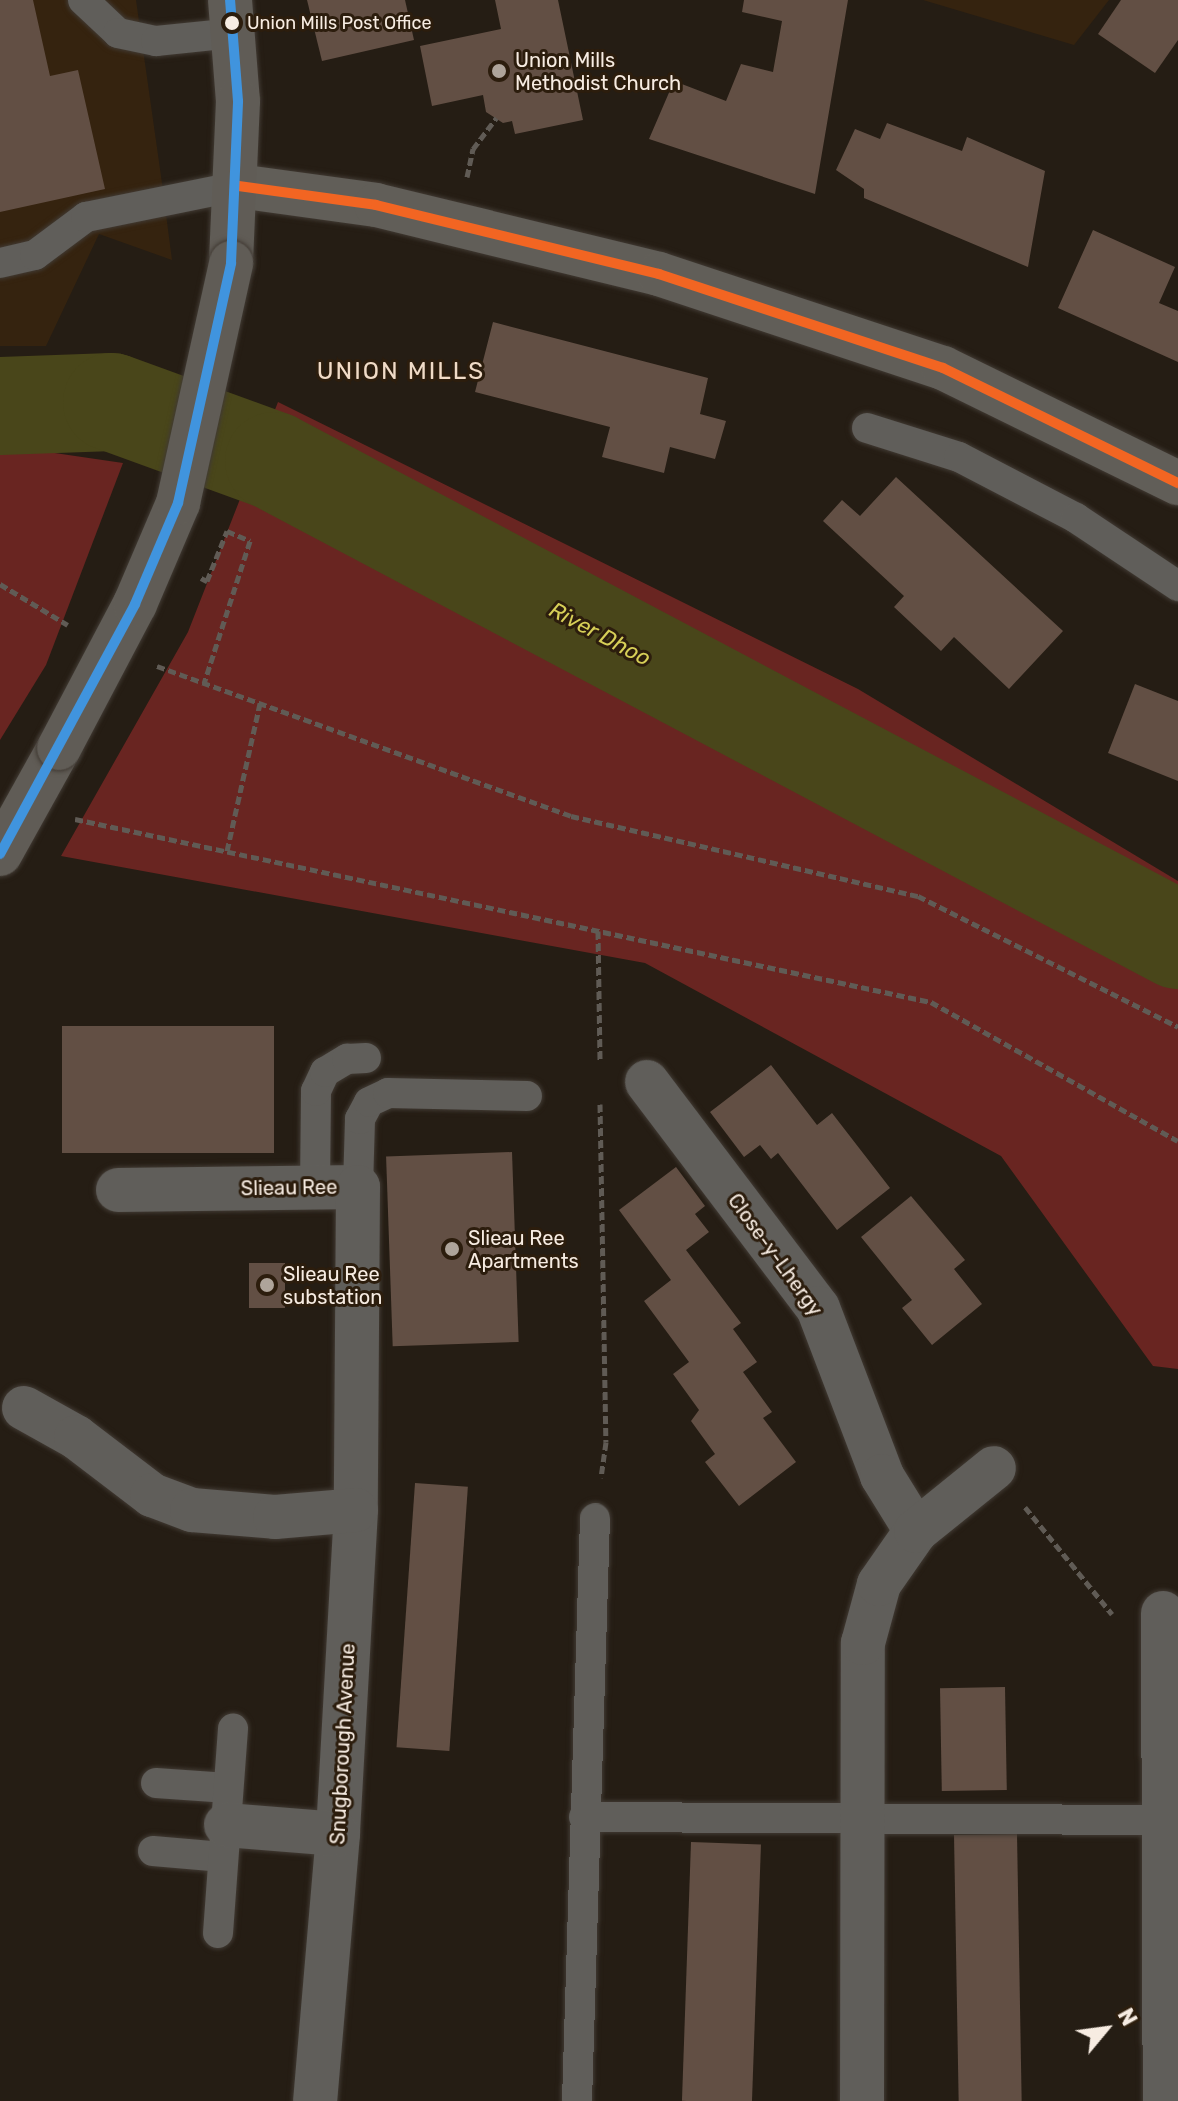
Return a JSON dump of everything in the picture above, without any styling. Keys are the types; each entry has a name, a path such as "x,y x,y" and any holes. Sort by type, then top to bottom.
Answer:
{"highway":[{"path":"0,854 135,604 178,503 231,263 238,186 232,16"}],"main road":[{"path":"238,186 376,205 659,274 943,368 1178,483"}],"street":[{"name":"Close-y-Lhergy","path":"647,1082 818,1308 882,1476 916,1531"},
{"name":"Slieau Ree","path":"118,1190 358,1187 359,1386"},
{"name":"Snugborough Avenue","path":"315,2101 338,1834 356,1510 359,1386"},
{"path":"24,1408 76,1437 152,1495 192,1510 275,1517 356,1510"},
{"path":"862,2101 863,1643 879,1584 916,1531 994,1468"},
{"path":"1163,1613 1171,1676 1164,1820 1169,2077"},
{"path":"226,1823 338,1834"}],"lane":[{"path":"83,0 118,33 144,39 232,16"},
{"path":"0,263 35,255 86,217 238,186"},
{"path":"867,428 959,457 1076,518 1178,586"},
{"path":"315,1188 316,1091 325,1072 347,1059 366,1058"},
{"path":"358,1187 360,1119 369,1102 388,1093 527,1096"},
{"path":"577,2101 595,1518"},
{"path":"218,1933 233,1729"},
{"path":"156,1783 226,1823"},
{"path":"584,1817 1164,1820"},
{"path":"153,1851 226,1823"}],"path":[{"path":"473,149 496,118"},
{"path":"204,683 250,541 227,531 207,581"},
{"path":"0,584 75,630"},
{"path":"157,666 571,816 918,896 1178,1027"},
{"path":"227,851 260,703"},
{"path":"27,809 931,1002 1178,1141"},
{"path":"598,931 600,1075"},
{"path":"595,1518 606,1442 600,1091"},
{"path":"994,1468 1171,1676"}],"shaded area":[{"path":"0,0 136,0 161,176 172,260 99,234 46,346 0,346"},
{"path":"923,0 1109,0 1074,45"},
{"path":"278,402 858,689 1178,881 1178,1369 1153,1366 1001,1156 645,963 61,856 188,632"},
{"path":"0,445 123,463 46,665 0,740"}],"building":[{"path":"0,0 33,0 50,76 78,70 105,189 0,212"},
{"path":"307,0 405,0 414,40 322,61"},
{"name":"Union Mills Methodist Church","path":"495,0 558,0 583,120 515,134 512,121 503,123 486,112 483,95 432,106 420,46 501,29"},
{"path":"744,0 848,0 815,194 649,139 674,81 726,101 741,64 773,72 782,21 742,12"},
{"path":"1121,0 1178,0 1178,40 1155,73 1098,34"},
{"path":"887,123 962,151 967,137 1045,171 1028,267 864,198 864,189 836,170 855,129 880,139"},
{"path":"1093,230 1175,267 1159,303 1178,311 1178,362 1058,308"},
{"path":"493,322 708,378 700,414 726,421 715,459 670,447 664,473 602,457 610,427 475,392"},
{"path":"896,477 1063,631 1009,689 954,637 941,651 894,607 904,596 823,521 842,500 860,516"},
{"path":"1135,684 1178,701 1178,781 1108,753"},
{"path":"62,1026 274,1026 274,1153 62,1153"},
{"path":"771,1065 817,1125 832,1113 890,1188 837,1230 778,1153 771,1159 760,1145 744,1157 710,1112"},
{"name":"Slieau Ree Apartments","path":"512,1152 519,1342 393,1346 386,1156"},
{"path":"676,1167 705,1206 695,1214 709,1232 686,1250 741,1323 733,1329 757,1362 743,1372 772,1412 763,1418 796,1462 739,1506 705,1462 715,1454 691,1421 699,1410 673,1374 689,1362 644,1301 671,1280 619,1210"},
{"path":"911,1196 965,1260 954,1269 982,1304 932,1345 902,1308 912,1300 861,1237"},
{"name":"Slieau Ree substation","path":"249,1263 285,1263 285,1308 249,1308"},
{"path":"415,1483 468,1487 449,1751 397,1747"},
{"path":"1005,1687 1007,1790 942,1791 940,1688"},
{"path":"1017,1834 1022,2101 959,2101 954,1835"},
{"path":"691,1842 761,1844 752,2101 682,2101"}],"waterway":[{"name":"River Dhoo","path":"0,406 112,402 274,461 1178,940"}],"transit line":[{"path":"0,854 135,604 178,503 231,263 238,101 230,0"},
{"path":"238,186 376,205 659,274 943,368 1178,483"}],"place":[{"name":"Union Mills Post Office","path":"232,23"},
{"name":"Union Mills Methodist Church","path":"499,71"},
{"name":"Slieau Ree Apartments","path":"452,1249"},
{"name":"Slieau Ree substation","path":"267,1285"}],"district":[{"name":"UNION MILLS","path":"401,372"}]}
